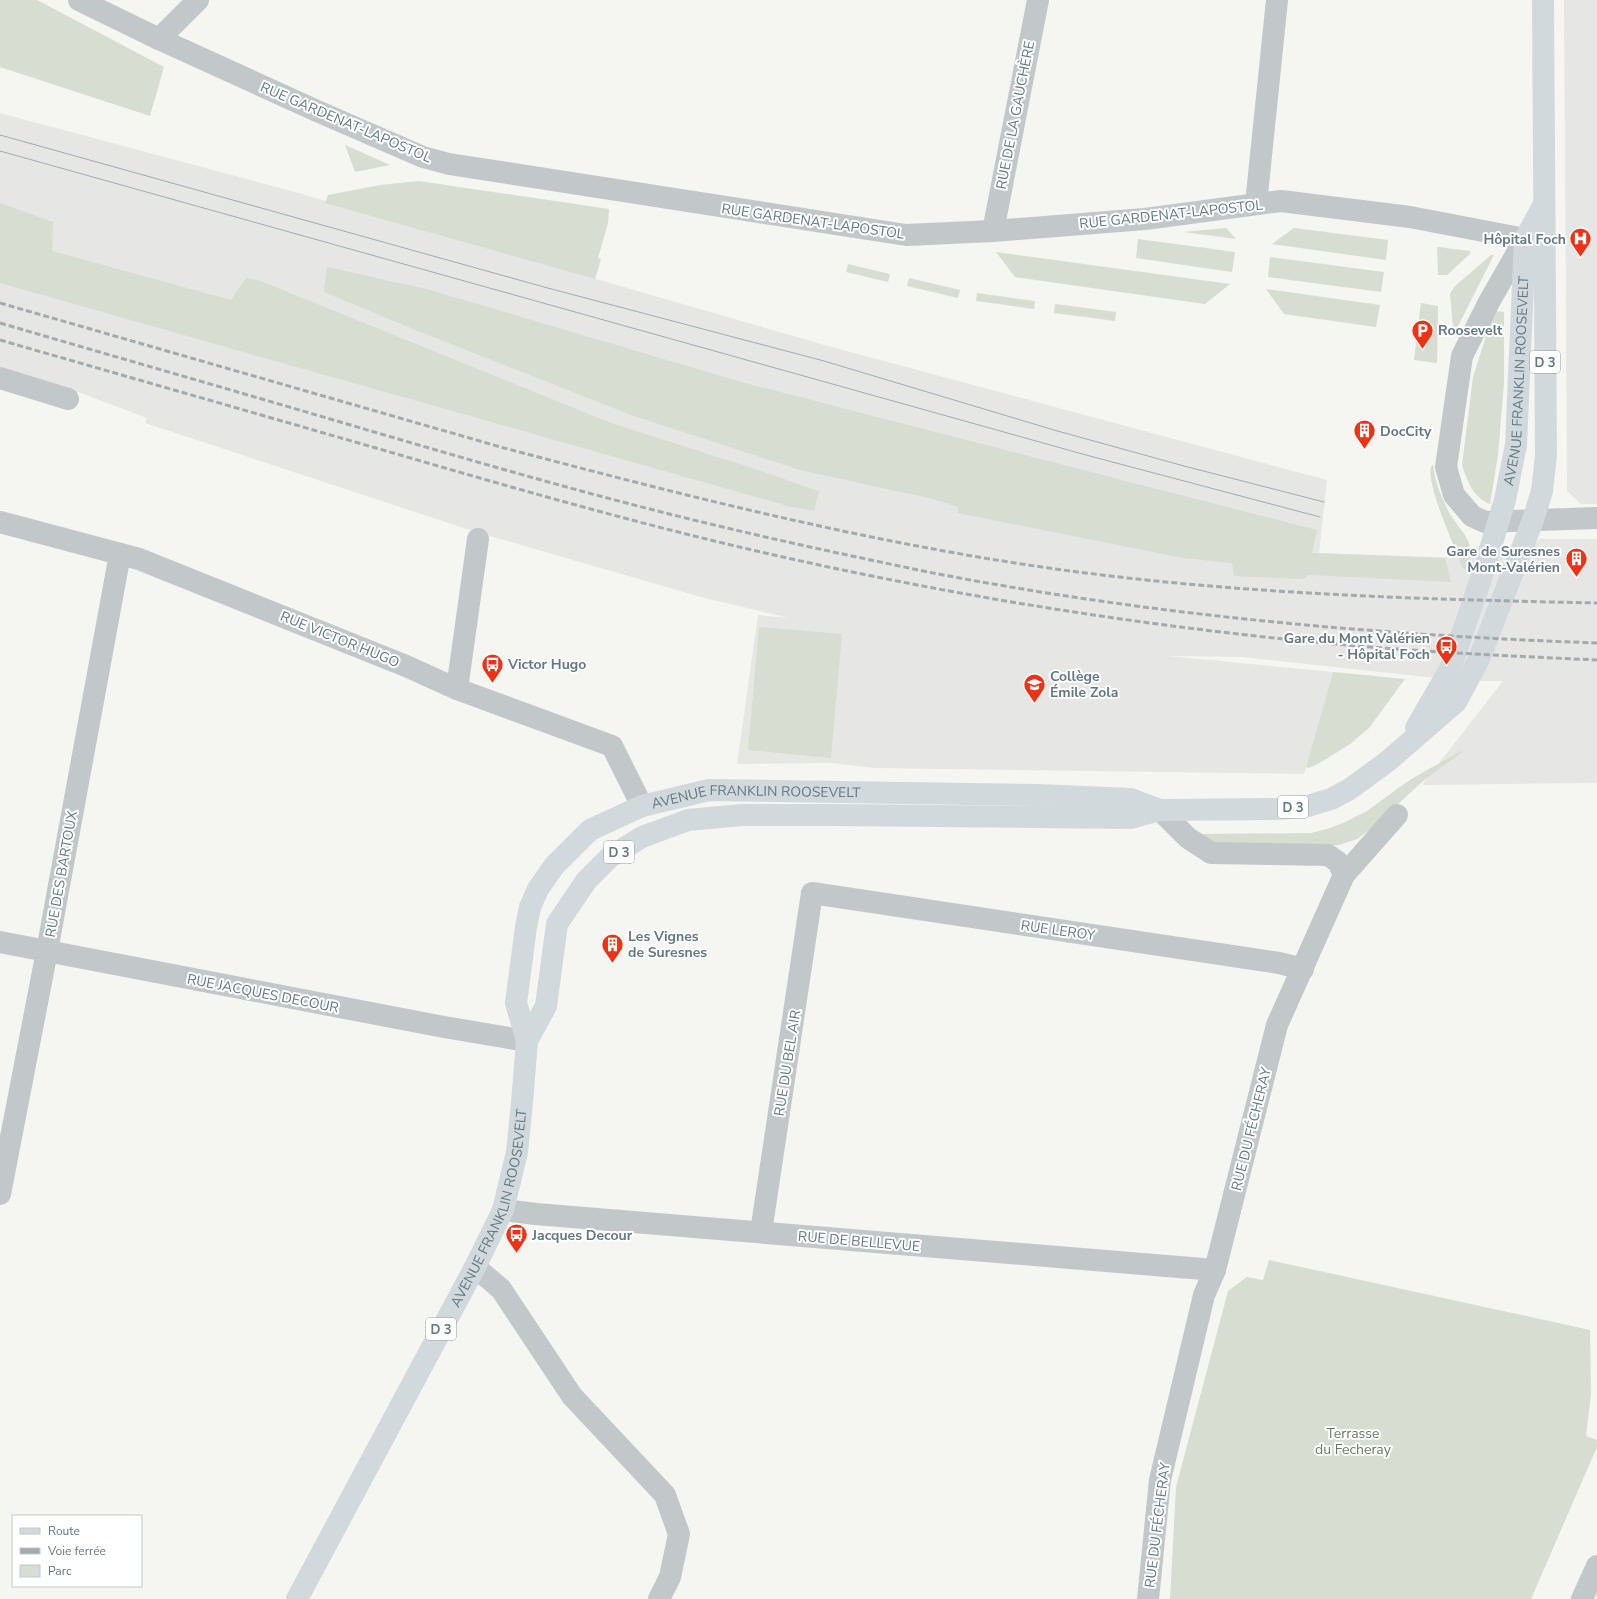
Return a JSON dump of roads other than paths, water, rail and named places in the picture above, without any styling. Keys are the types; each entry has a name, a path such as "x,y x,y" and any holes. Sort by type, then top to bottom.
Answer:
{"main road":[{"name":"AVENUE FRANKLIN ROOSEVELT","path":"527,1041 546,1006 557,924 586,881 610,858 642,837 688,820 742,815 1131,818 1160,810 1276,809 1308,806 1332,799 1350,789 1388,761 1456,702 1466,686 1479,659 1533,520 1542,491 1546,455 1543,0"},
{"name":"AVENUE FRANKLIN ROOSEVELT","path":"1407,745 1450,669 1499,522 1516,445 1525,239 1544,204"},
{"name":"AVENUE FRANKLIN ROOSEVELT","path":"297,1599 475,1267 503,1210 517,1152 527,1041 516,1003 530,907 538,889 554,866 590,830 642,806 709,790 1037,795 1131,799 1160,810"}],"street":[{"name":"RUE GARDENAT-LAPOSTOL","path":"79,0 159,40 423,157 449,164 906,236 1145,219 1281,201 1402,216 1525,239"},
{"path":"159,40 198,0"},
{"name":"RUE DE LA GAUCHÈRE","path":"993,231 1038,0"},
{"path":"1256,204 1277,0"},
{"path":"1525,239 1544,291"},
{"name":"AVENUE FRANKLIN ROOSEVELT","path":"1499,522 1485,522 1472,516 1454,495 1446,467 1462,356 1489,302 1525,239"},
{"path":"0,378 68,400"},
{"path":"1499,522 1597,518"},
{"name":"RUE VICTOR HUGO","path":"0,522 139,559 406,666 457,689 612,746 642,806"},
{"path":"457,689 478,539"},
{"name":"RUE DES BARTOUX","path":"0,1194 47,951 120,554"},
{"path":"1160,810 1188,838 1211,853 1328,855 1338,862 1344,875"},
{"name":"RUE DU FÉCHERAY","path":"1148,1599 1160,1480 1204,1295 1215,1270 1277,1025 1344,875 1397,815"},
{"name":"RUE LEROY","path":"812,893 1279,962 1303,969"},
{"name":"RUE DU BEL AIR","path":"761,1232 812,893"},
{"name":"RUE JACQUES DECOUR","path":"0,942 527,1041"},
{"name":"RUE DE BELLEVUE","path":"503,1210 536,1214 1215,1270"},
{"path":"475,1267 501,1289 572,1396 665,1495 679,1534 670,1577 659,1599"},
{"path":"1582,1599 1597,1566"}],"tram line":[{"path":"0,135 544,287 824,361 1054,430 1184,466 1324,502"},
{"path":"0,151 1086,455 1320,517"}],"railway":[{"path":"0,303 504,448 629,481 818,526 881,539 1009,562 1155,581 1229,588 1302,593 1597,603"},
{"path":"0,323 584,492 752,534 928,572 1094,600 1261,621 1429,635 1597,643"},
{"path":"0,340 568,503 729,545 920,586 1058,610 1266,637 1368,647 1466,654 1597,660"}],"place":[{"name":"Hôpital Foch","path":"1581,258"},
{"name":"Roosevelt","path":"1422,350"},
{"name":"DocCity","path":"1364,450"},
{"name":"Gare de Suresnes Mont-Valérien","path":"1576,578"},
{"name":"Gare du Mont Valérien - Hôpital Foch","path":"1446,666"},
{"name":"Victor Hugo","path":"492,684"},
{"name":"Collège Émile Zola","path":"1034,704"},
{"name":"Les Vignes de Suresnes","path":"612,964"},
{"name":"Jacques Decour","path":"517,1254"}],"park label":[{"name":"Terrasse du Fecheray","path":"1353,1442"}]}
